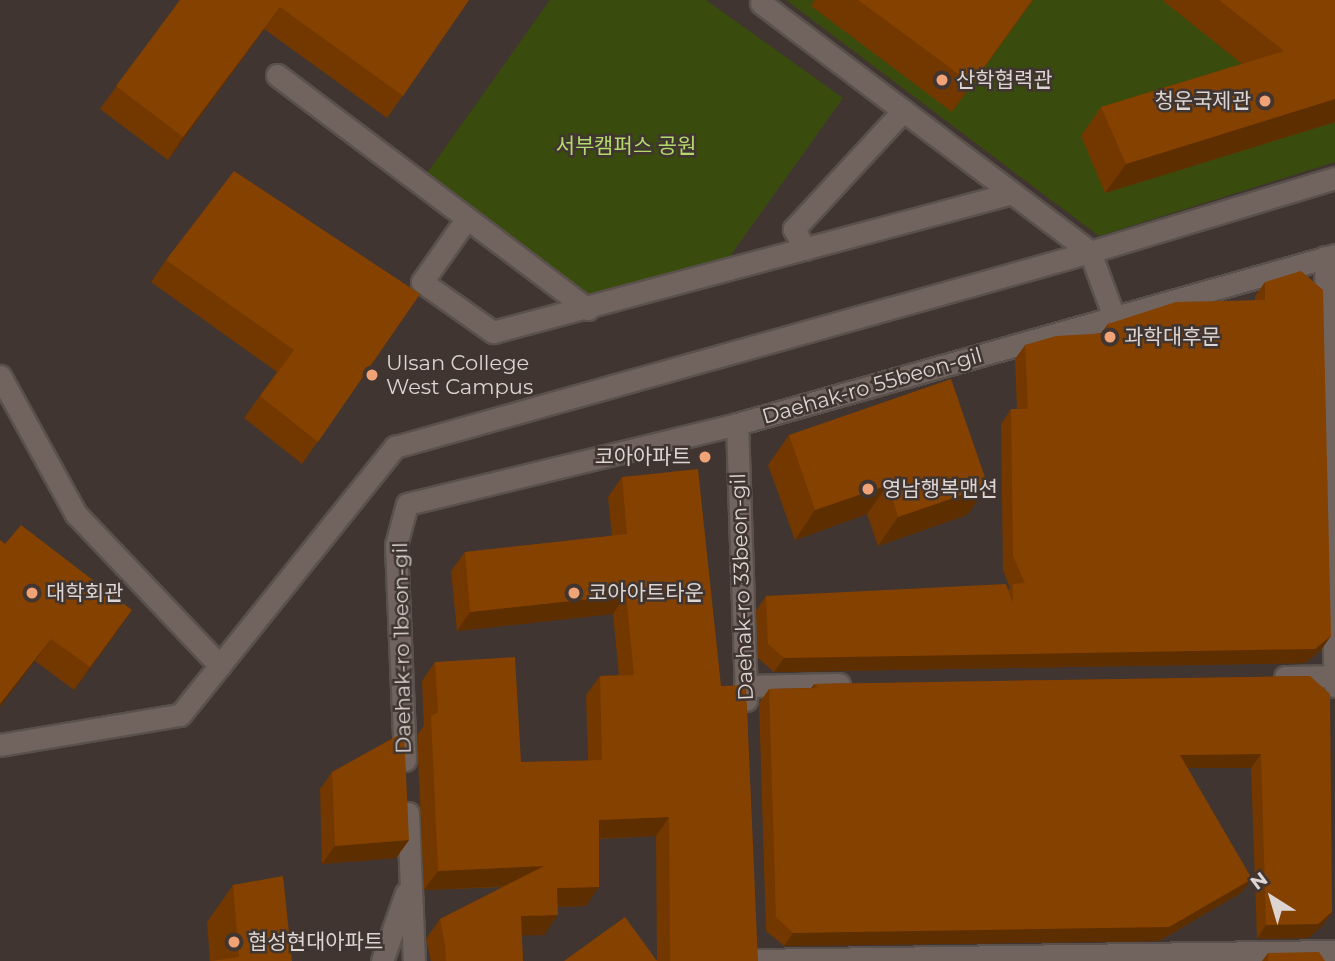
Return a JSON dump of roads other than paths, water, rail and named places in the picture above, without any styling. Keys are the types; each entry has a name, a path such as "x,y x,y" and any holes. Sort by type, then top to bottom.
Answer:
{"street":[{"path":"760,1 1090,252 1114,317"},
{"path":"277,75 588,309"},
{"path":"805,249 794,229 903,111"},
{"path":"0,745 180,715 395,447 1090,252 1335,178"},
{"path":"467,218 422,282 494,332 588,309 1012,193"},
{"path":"1330,256 1335,686"},
{"name":"Daehak-ro 55beon-gil","path":"407,504 737,424 1330,256"},
{"path":"0,376 76,514 220,666"},
{"name":"Daehak-ro 33beon-gil","path":"737,424 747,727"},
{"name":"Daehak-ro 1beon-gil","path":"407,504 396,545 414,961"},
{"path":"1266,677 1335,676"},
{"path":"745,686 855,684"},
{"path":"382,961 410,881"},
{"path":"753,932 754,960 1335,951"}],"place":[{"name":"산학협력관","path":"942,80"},
{"name":"청운국제관","path":"1265,101"},
{"name":"과학대후문","path":"1110,337"},
{"name":"Ulsan College West Campus","path":"372,375"},
{"name":"코아아파트","path":"705,457"},
{"name":"영남행복맨션","path":"868,489"},
{"name":"대학회관","path":"32,593"},
{"name":"코아아트타운","path":"574,593"},
{"name":"협성현대아파트","path":"234,942"}],"park label":[{"name":"서부캠퍼스 공원","path":"626,146"}]}
